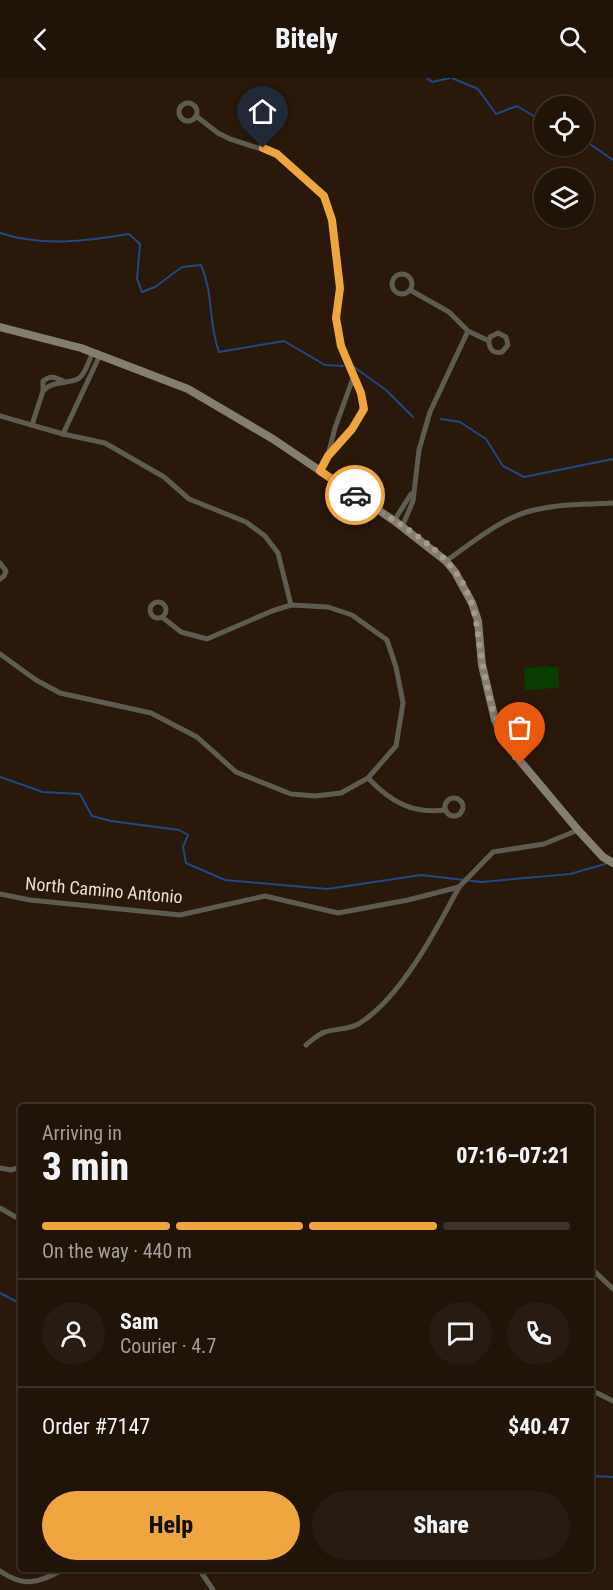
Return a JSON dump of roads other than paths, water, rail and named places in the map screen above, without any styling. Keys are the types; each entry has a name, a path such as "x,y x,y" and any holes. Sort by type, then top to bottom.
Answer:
{"street":[{"path":"196,116 230,139 277,154 324,196 332,220 337,249 340,288 336,318 341,346 361,393 364,409 352,429 328,456 320,471"},
{"path":"410,290 449,312 468,331 489,341"},
{"path":"0,327 96,353 188,389 273,439 394,521 446,561 455,572 472,603 493,709 505,743 578,830 603,857 613,863"},
{"path":"402,527 413,501 418,450 430,412 468,331"},
{"path":"32,425 43,391 49,384 76,381 82,377 96,353"},
{"path":"63,434 96,353"},
{"path":"328,456 335,428 353,378"},
{"path":"0,416 105,443 172,483 189,499 246,522 265,536 278,553 291,605"},
{"path":"394,521 412,493"},
{"path":"446,561 500,524 532,510 573,504 613,503"},
{"path":"0,563 6,571 0,579"},
{"path":"0,654 36,680 60,693 151,713 197,737 237,772 291,794 315,796 341,793 368,778 396,746 403,703 396,668 387,640 352,615 342,610 321,606 291,605 207,639 181,632 162,617"},
{"path":"368,778 384,794 406,808 432,812 446,810"},
{"path":"306,1045 322,1032 359,1025 381,1006 410,970 437,930 459,887 493,852 544,844 578,830"},
{"name":"North Camino Antonio","path":"0,894 30,900 180,915 265,896 338,913 459,887"},
{"path":"0,1168 11,1170 18,1168"},
{"path":"0,1208 18,1218"},
{"path":"594,1271 613,1289"},
{"path":"594,1392 613,1401"},
{"path":"0,1571 26,1583 39,1581 58,1572"},
{"path":"201,1572 213,1590"}],"waterway":[{"path":"427,78 432,82 450,78"},
{"path":"452,78 478,89 496,114 517,106 534,116"},
{"path":"594,147 613,160"},
{"path":"0,233 48,241 97,239 129,234 140,244 137,279 142,292 155,287 182,267 201,265 208,287 213,330 219,352 284,341 325,365 343,366"},
{"path":"354,367 386,390 413,417"},
{"path":"441,419 460,422 486,439 503,466 524,477 613,459"},
{"path":"0,777 43,792 80,794 92,816 111,821 179,830 188,835 183,847 186,863 225,880 327,889 421,875 481,882 570,874 605,864"},
{"path":"0,1293 18,1302"},
{"path":"594,1476 613,1477"}]}
